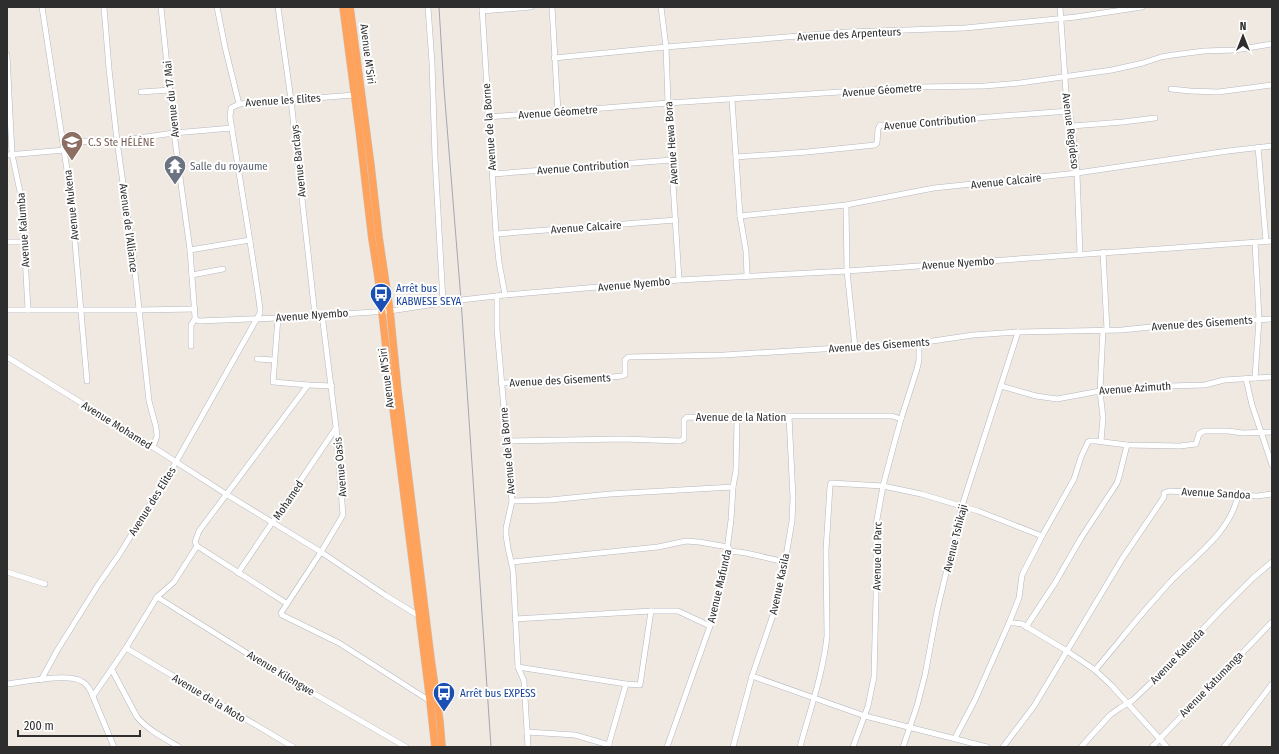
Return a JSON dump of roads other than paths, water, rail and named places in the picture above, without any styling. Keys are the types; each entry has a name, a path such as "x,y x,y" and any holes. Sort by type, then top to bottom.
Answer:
{"highway":[{"name":"Avenue M'Siri","path":"343,7 372,239 393,353 408,468 437,723 442,747"},
{"name":"Avenue M'Siri","path":"350,7 379,237 386,311 390,384 430,701 437,723 435,747"}],"street":[{"name":"Avenue Mukena","path":"42,7 72,196 87,381"},
{"name":"Avenue de l'Alliance","path":"104,7 117,141 133,254 149,401 156,427 157,436 153,447"},
{"name":"Avenue du 17 Mai","path":"161,7 174,133 190,250 195,309"},
{"name":"Avenue les Elites","path":"217,7 225,47 240,104 354,94"},
{"name":"Avenue Barclays","path":"278,7 291,100 315,315"},
{"path":"428,7 443,302"},
{"path":"482,9 531,7"},
{"path":"552,7 558,112"},
{"name":"Avenue Hewa Bora","path":"661,7 666,47 679,280"},
{"name":"Avenue Regideso","path":"1060,7 1065,76 1077,173 1080,254"},
{"name":"Avenue des Arpenteurs","path":"554,58 847,32 965,28 1096,15 1142,7"},
{"name":"Avenue de la Borne","path":"482,9 496,234 505,295"},
{"name":"Avenue Géometre","path":"489,117 668,103 918,87 984,86 1020,83 1116,70 1173,55 1204,51 1235,50 1272,44"},
{"name":"Avenue Kalumba","path":"7,55 10,155 22,197 28,310"},
{"path":"1171,89 1218,92 1272,85"},
{"path":"141,92 170,90"},
{"path":"732,100 740,216 746,251 747,276"},
{"path":"240,104 234,106 230,110 260,308 260,313 257,319"},
{"name":"Avenue Contribution","path":"736,157 875,145 878,141 878,127 881,125 897,126 937,121 1069,111"},
{"path":"1072,126 1156,118"},
{"path":"63,142 117,141 174,133 232,128"},
{"name":"Avenue Calcaire","path":"740,216 846,205 934,188 1077,173 1272,146"},
{"path":"1258,147 1266,241"},
{"path":"10,155 65,150"},
{"name":"Avenue Contribution","path":"493,174 672,160"},
{"path":"846,205 847,271 855,347"},
{"name":"Avenue Calcaire","path":"496,234 676,220"},
{"path":"190,250 250,240"},
{"name":"Avenue Nyembo","path":"195,319 202,321 257,319 386,311 443,302 505,295 679,280 847,271 1272,241"},
{"path":"7,242 25,242"},
{"path":"1255,242 1259,319 1255,378"},
{"path":"1101,441 1103,418 1100,391 1105,330 1103,252"},
{"path":"192,275 223,270"},
{"name":"Avenue de la Borne","path":"497,296 497,329 512,501 506,528 506,535 512,562 518,667 524,681 528,747"},
{"path":"7,310 195,309 195,319 191,325 192,346"},
{"name":"Avenue Oasis","path":"286,603 321,552 343,515 332,386 322,314"},
{"path":"278,318 273,382 332,386"},
{"name":"Avenue des Elites","path":"41,680 58,648 119,555 176,462 257,319"},
{"name":"Avenue des Gisements","path":"501,383 573,381 624,376 626,373 625,360 628,357 724,355 919,343 973,335 1018,332 1105,330 1272,319"},
{"name":"Avenue Tshikaji","path":"903,747 927,669 937,611 962,506 1018,332"},
{"name":"Avenue du Parc","path":"853,747 865,716 874,677 876,525 883,486 901,419 917,369 919,360 919,343"},
{"name":"Avenue Mohamed","path":"7,357 321,552 419,616"},
{"path":"257,359 274,360"},
{"name":"Avenue Azimuth","path":"1001,386 1052,399 1100,391 1205,385 1224,380 1272,377"},
{"path":"1246,379 1252,405 1272,465"},
{"path":"308,385 226,494 197,535 195,542 197,546 286,603 281,611 282,615 339,643 430,701"},
{"name":"Avenue de la Nation","path":"506,441 623,439 680,441 684,439 685,417 736,419 789,416 892,416 901,419"},
{"name":"Avenue Kasila","path":"733,747 752,676 773,615 781,582 792,521 793,498 789,416"},
{"name":"Avenue Mafunda","path":"667,747 710,626 724,572 736,470 736,419"},
{"name":"Mohamed","path":"238,573 336,427"},
{"path":"955,738 975,700 1009,623 1019,598 1022,575 1074,479 1081,457 1088,442 1101,441 1127,444 1180,446 1193,445 1197,443 1199,434 1204,431 1272,432"},
{"path":"1026,627 1116,483 1119,477 1127,444"},
{"path":"800,747 823,664 827,636 826,550 830,483 837,482 883,486 921,494 978,511 1042,536"},
{"path":"512,501 550,500 610,494 733,487"},
{"name":"Avenue Sandoa","path":"1067,650 1122,559 1164,496 1164,492 1169,490 1205,493 1224,492 1238,495 1257,496 1272,494"},
{"path":"1096,670 1154,600 1175,577 1202,553 1216,536 1230,515 1238,495"},
{"path":"512,562 658,547 686,541 728,547 731,551 785,562"},
{"path":"93,696 112,670 157,597 174,582 197,546"},
{"name":"Avenue Kalenda","path":"1081,747 1110,716 1133,700 1155,679 1241,590 1272,562"},
{"path":"7,572 45,584"},
{"name":"Avenue Kilengwe","path":"157,597 285,677 406,747"},
{"path":"515,618 678,611 710,626"},
{"path":"518,667 639,685 641,684 651,612"},
{"name":"Avenue Katumanga","path":"1152,747 1272,622"},
{"path":"1009,623 1019,623 1067,650 1096,670 1168,747"},
{"name":"Avenue de la Moto","path":"126,648 293,747"},
{"path":"1004,747 1034,706 1067,650"},
{"path":"112,670 141,722 179,747"},
{"path":"752,676 865,716 987,747"},
{"path":"7,684 64,678 78,680 87,686 93,696 114,747"},
{"path":"526,732 575,735 609,746 626,684"},
{"path":"1224,747 1272,684"}],"railway":[{"path":"439,7 461,300 491,747"}],"place":[{"name":"C.S Ste HÉLÈNE","path":"72,162"},
{"name":"Salle du royaume","path":"175,186"},
{"name":"Arrêt bus KABWESE SEYA","path":"381,314"},
{"name":"Arrêt bus EXPESS","path":"444,712"}]}
